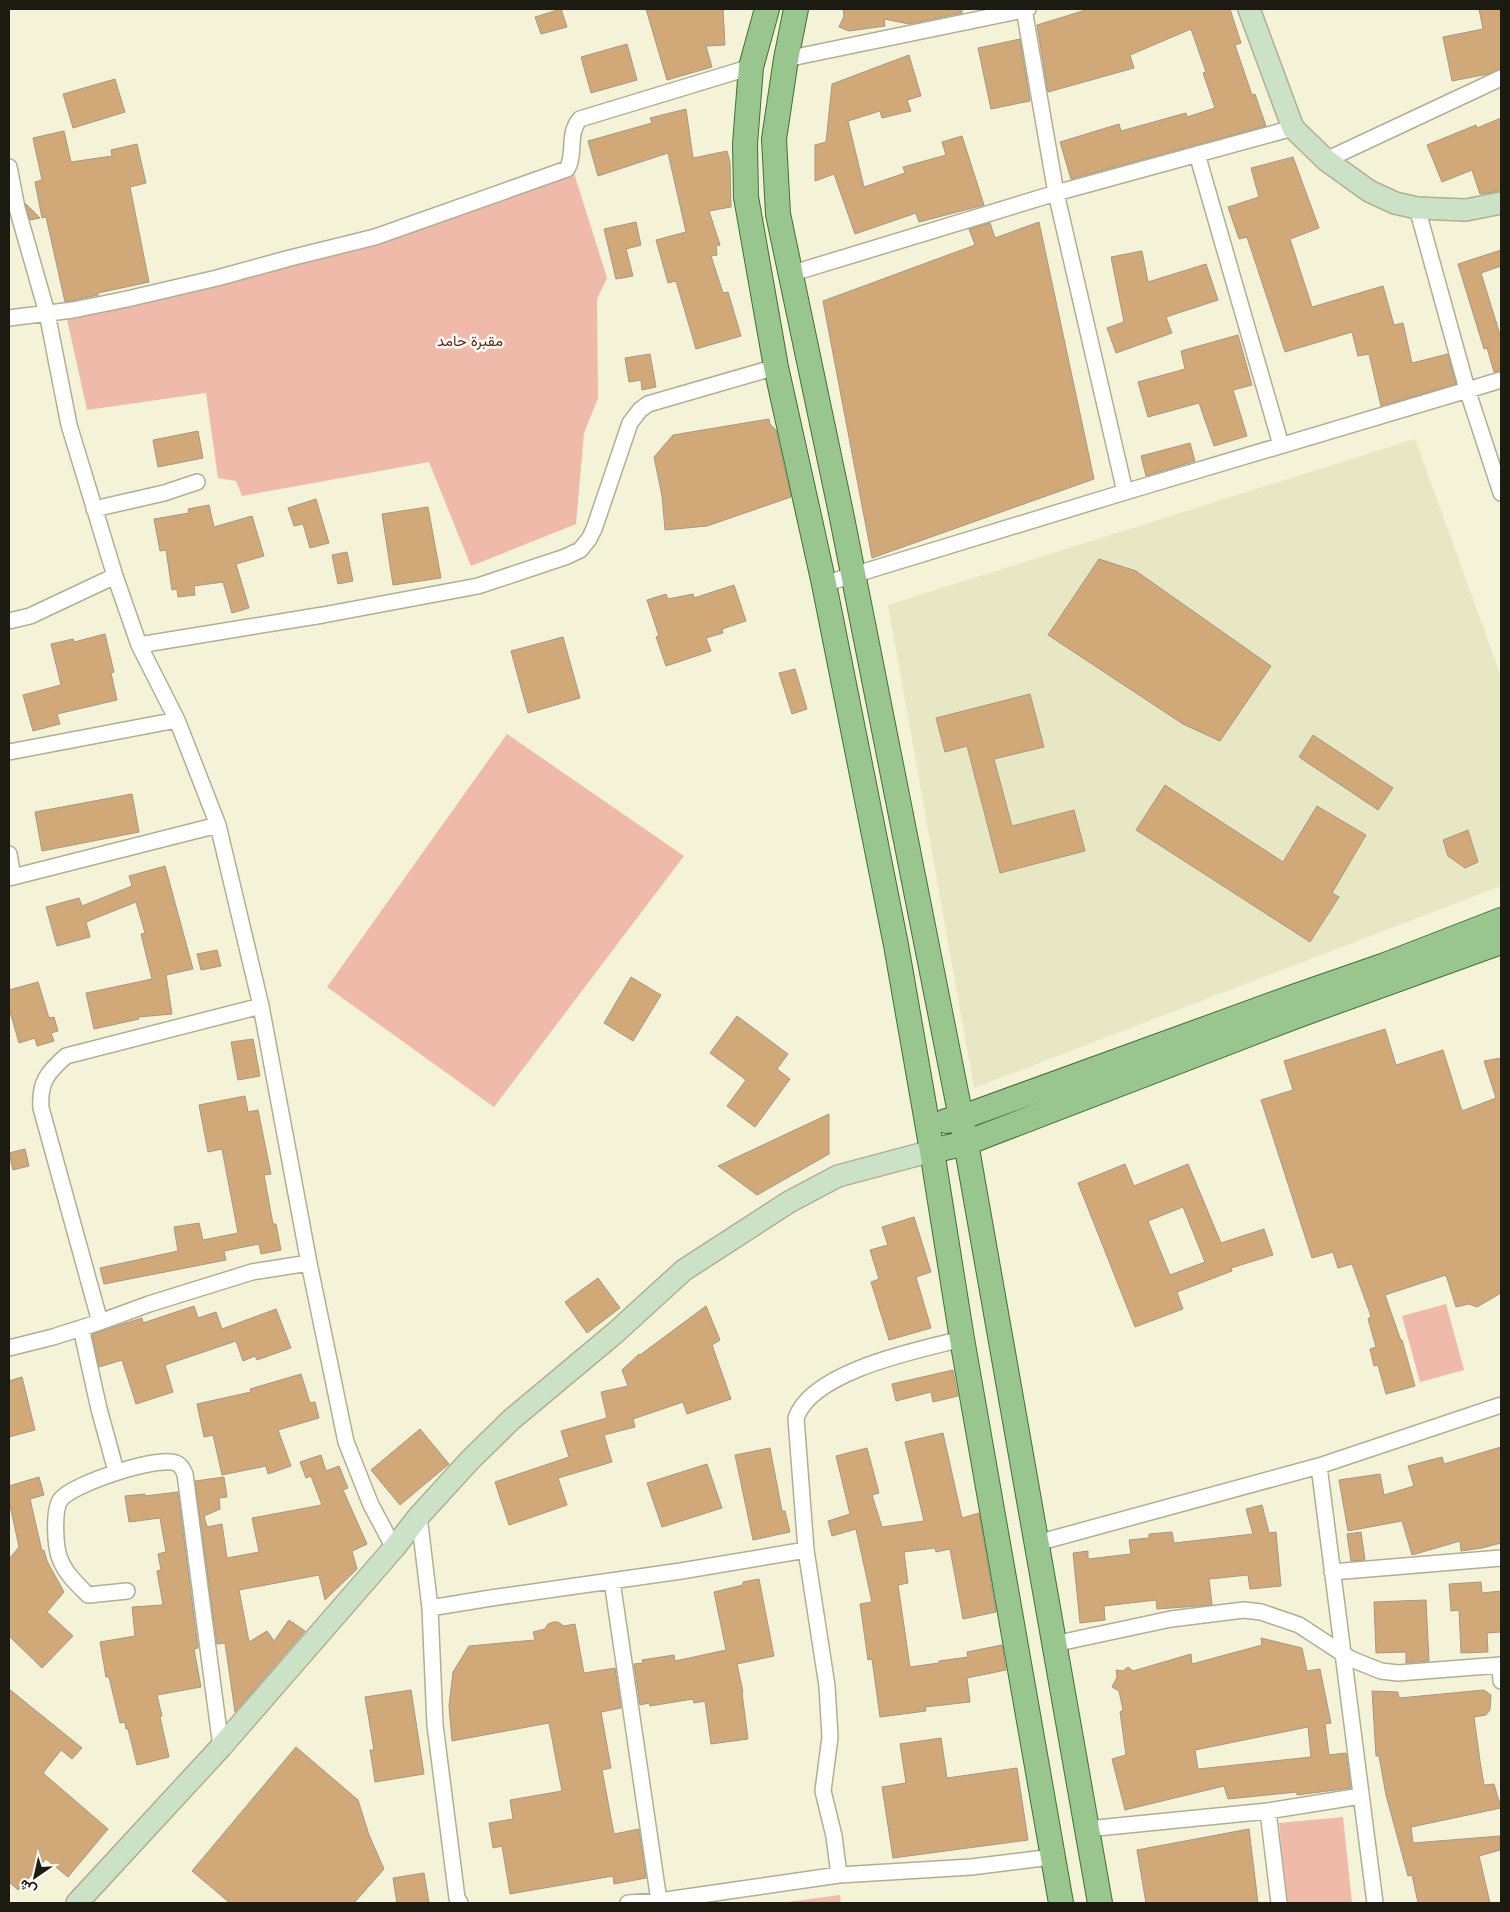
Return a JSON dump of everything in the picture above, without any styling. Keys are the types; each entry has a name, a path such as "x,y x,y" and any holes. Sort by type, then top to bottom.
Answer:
{"main road":[{"path":"767,9 752,67 745,144 746,197 776,367 824,584 896,945 928,1126 962,1339 1061,1903"},
{"path":"796,9 786,59 774,139 778,214 966,1143 1100,1903"},
{"path":"1248,9 1293,128 1326,160 1369,191 1395,203 1417,208 1466,210 1501,203"},
{"path":"928,1126 960,1118 1293,996 1385,965 1501,920"},
{"path":"77,1903 221,1747 471,1459 512,1419 615,1333 684,1270 789,1202 838,1176 966,1143 1299,1015 1501,942"}],"street":[{"path":"786,59 1025,9 1056,193 1124,492"},
{"path":"9,318 119,301 218,278 375,237 414,224 567,169 573,133 580,119 752,67"},
{"path":"1326,160 1501,78"},
{"path":"790,274 1056,193 1293,128"},
{"path":"1197,154 1281,445"},
{"path":"9,167 18,208 47,313 69,425 115,576 139,645 177,720 218,825 261,1006 346,1442 371,1505 394,1548"},
{"path":"1417,208 1467,389 1501,493"},
{"path":"139,645 323,615 478,586 565,558 580,550 589,539 630,423 640,410 648,404 776,367"},
{"path":"824,584 1124,492 1501,380"},
{"path":"94,509 196,482"},
{"path":"9,621 30,616 115,576"},
{"path":"9,752 177,720"},
{"path":"9,854 11,877 218,825"},
{"path":"100,1322 41,1108 40,1094 44,1081 55,1066 66,1056 261,1006"},
{"path":"9,1348 81,1328 149,1304 252,1272 310,1262"},
{"path":"81,1328 116,1472"},
{"path":"839,1875 834,1836 824,1792 830,1737 827,1686 806,1550 796,1418 801,1406 807,1399 835,1380 899,1354 962,1339"},
{"path":"1037,1543 1319,1466 1501,1405"},
{"path":"127,1591 88,1595 68,1574 60,1559 56,1530 57,1509 61,1500 69,1493 116,1472 168,1461 178,1463 183,1468 185,1474 221,1747"},
{"path":"1319,1466 1375,1903"},
{"path":"420,1516 430,1608 435,1725 460,1903"},
{"path":"430,1608 681,1572 806,1550"},
{"path":"1332,1572 1501,1558"},
{"path":"612,1581 659,1901"},
{"path":"1054,1644 1171,1619 1244,1610 1261,1612 1299,1625 1351,1659 1381,1671 1398,1673 1501,1665 1501,1681"},
{"path":"1087,1829 1268,1811 1361,1796"},
{"path":"1268,1811 1279,1903"},
{"path":"628,1903 659,1901 839,1875 971,1867 1052,1857"}],"shaded area":[{"path":"1415,439 1501,676 1501,886 974,1088 888,605"}],"green space":[{"name":"مقبرة حامد","path":"573,170 607,278 597,299 598,398 584,433 576,524 471,566 429,462 242,496 236,481 218,478 206,393 87,410 65,310 366,242"},
{"path":"507,734 684,856 494,1107 327,987"},
{"path":"1446,1304 1464,1370 1420,1382 1402,1316"},
{"path":"1343,1817 1352,1903 1287,1903 1279,1823"},
{"path":"840,1895 841,1903 779,1903"}],"building":[{"path":"561,9 567,27 541,34 535,17"},
{"path":"646,9 723,9 725,45 706,46 712,67 667,80"},
{"path":"843,9 962,9 962,13 909,24 884,19 885,26 849,31 839,27 844,16"},
{"path":"1089,9 1230,9 1241,43 1235,45 1252,95 1255,94 1266,126 1071,179 1060,142 1119,124 1121,131 1186,113 1187,117 1215,108 1203,73 1206,72 1191,29 1130,55 1134,68 1048,92 1037,25"},
{"path":"1479,9 1501,9 1501,69 1488,74 1452,81 1443,37 1483,29"},
{"path":"1020,39 1030,101 991,109 978,48"},
{"path":"627,44 637,80 591,93 581,57"},
{"path":"909,55 921,96 907,100 911,111 882,118 880,111 848,121 864,187 905,173 903,167 946,155 942,142 962,136 984,205 919,222 916,213 855,234 834,174 815,181 815,145 826,142 832,84"},
{"path":"115,79 125,112 73,128 63,94"},
{"path":"686,109 693,158 727,151 730,162 731,207 709,211 720,245 716,246 717,255 711,256 723,293 728,292 741,336 696,349 676,281 668,283 656,240 686,232 668,153 598,176 588,141 652,123 650,118"},
{"path":"1501,118 1501,191 1480,194 1472,170 1442,182 1427,145 1476,125 1477,128"},
{"path":"64,131 71,162 112,156 111,150 137,144 146,183 130,187 149,282 65,302 46,217 42,218 35,182 42,180 33,138"},
{"path":"1293,157 1319,228 1290,239 1312,307 1383,286 1394,325 1403,323 1412,363 1448,354 1456,384 1381,406 1369,354 1358,356 1352,332 1285,352 1247,237 1239,239 1228,207 1259,197 1251,168"},
{"path":"25,203 40,218 30,220"},
{"path":"636,222 641,245 626,249 633,276 616,279 604,229"},
{"path":"1039,222 1094,479 872,558 823,301 975,245 969,229 990,223 995,238"},
{"path":"1501,250 1501,266 1481,273 1501,338 1501,371 1494,372 1487,348 1484,349 1458,264"},
{"path":"1142,251 1148,282 1206,264 1218,300 1166,317 1172,333 1116,353 1107,328 1124,322 1111,257"},
{"path":"1238,335 1252,385 1233,390 1247,436 1214,446 1199,403 1148,417 1138,382 1185,369 1181,351"},
{"path":"650,354 656,387 642,390 641,380 629,382 625,358"},
{"path":"769,419 770,424 776,430 791,497 707,526 665,530 662,496 654,457 673,435"},
{"path":"198,431 203,458 158,467 153,440"},
{"path":"1190,443 1195,461 1146,476 1141,456"},
{"path":"316,499 329,543 310,548 303,524 294,526 288,508"},
{"path":"209,505 214,527 252,516 264,556 236,564 249,608 232,613 223,582 194,586 195,595 178,597 177,589 172,590 166,550 160,551 154,519 189,513 188,509"},
{"path":"428,507 441,578 393,585 382,514"},
{"path":"347,552 353,581 338,584 332,555"},
{"path":"1099,559 1136,571 1271,666 1220,741 1183,724 1048,635"},
{"path":"734,585 746,621 722,629 723,633 706,638 711,651 666,666 656,637 659,636 647,600 666,594 668,599 693,594 694,598"},
{"path":"105,634 114,672 111,673 117,700 57,714 60,724 33,731 23,695 61,685 51,644 73,639 74,642"},
{"path":"563,637 580,698 528,713 511,651"},
{"path":"795,669 807,709 792,714 779,673"},
{"path":"1030,694 1044,747 994,759 1012,826 1074,810 1085,851 1000,873 967,746 945,752 936,718"},
{"path":"1313,735 1393,788 1378,810 1299,757"},
{"path":"1165,785 1283,862 1317,806 1366,835 1332,893 1339,897 1310,942 1136,830"},
{"path":"132,794 139,832 42,851 35,812"},
{"path":"1468,830 1478,862 1465,868 1448,856 1443,840"},
{"path":"165,866 193,969 166,975 172,1014 138,1017 139,1019 94,1029 86,993 152,979 141,934 145,933 136,902 86,922 90,937 57,946 46,907 79,898 82,906 132,886 129,876"},
{"path":"217,950 221,966 201,970 197,954"},
{"path":"631,977 661,995 633,1041 604,1023"},
{"path":"38,982 49,1018 54,1017 58,1031 51,1033 54,1041 37,1046 35,1038 19,1043 9,1008 9,990"},
{"path":"737,1016 788,1054 777,1069 790,1079 755,1127 727,1106 746,1080 710,1053"},
{"path":"1385,1029 1396,1065 1443,1050 1462,1111 1496,1098 1484,1061 1501,1058 1501,1293 1477,1307 1469,1304 1456,1307 1446,1275 1385,1295 1402,1340 1415,1386 1386,1394 1378,1365 1374,1366 1370,1349 1376,1347 1368,1319 1371,1316 1352,1264 1338,1268 1333,1252 1312,1258 1261,1100 1293,1090 1284,1061"},
{"path":"253,1039 260,1076 238,1080 231,1042"},
{"path":"245,1096 248,1112 258,1110 271,1174 264,1175 273,1224 276,1224 281,1250 261,1254 259,1244 224,1251 226,1260 104,1284 100,1268 178,1251 174,1227 199,1223 203,1240 238,1233 222,1149 208,1152 199,1105"},
{"path":"829,1114 829,1154 757,1195 718,1166"},
{"path":"25,1149 29,1166 13,1170 9,1153"},
{"path":"1125,1164 1134,1186 1188,1164 1221,1243 1264,1229 1273,1255 1231,1268 1232,1271 1177,1292 1183,1309 1135,1327 1078,1183","holes":["1183,1207 1205,1262 1170,1275 1148,1221"]},
{"path":"914,1217 931,1272 916,1277 931,1328 889,1340 871,1282 879,1279 870,1250 888,1245 882,1227"},
{"path":"598,1278 620,1308 587,1333 565,1302"},
{"path":"194,1306 198,1318 216,1312 222,1329 276,1309 291,1348 257,1360 255,1356 243,1361 236,1341 165,1365 173,1392 136,1404 122,1360 99,1367 92,1334 142,1318 143,1323"},
{"path":"706,1306 720,1340 712,1345 731,1399 687,1414 683,1402 633,1419 635,1427 604,1435 612,1462 558,1478 567,1505 509,1525 495,1482 569,1457 561,1431 607,1418 601,1392 628,1386 622,1370 639,1354"},
{"path":"953,1370 958,1396 933,1402 931,1392 896,1401 892,1384"},
{"path":"301,1374 310,1403 315,1402 319,1418 278,1430 291,1466 268,1474 266,1466 222,1475 213,1435 204,1437 197,1404 251,1392 250,1389"},
{"path":"22,1377 35,1430 9,1437 9,1381"},
{"path":"420,1429 449,1464 400,1505 371,1470"},
{"path":"943,1433 962,1518 979,1513 996,1612 963,1619 950,1549 936,1552 935,1548 904,1552 908,1583 898,1585 910,1667 968,1657 967,1652 1002,1645 1006,1670 967,1678 970,1702 925,1707 926,1711 880,1717 872,1659 868,1660 860,1604 872,1602 856,1529 832,1536 828,1521 850,1514 836,1456 867,1448 879,1493 872,1495 882,1527 924,1521 905,1442"},
{"path":"1501,1447 1501,1543 1461,1551 1460,1541 1412,1555 1402,1521 1348,1531 1339,1480 1380,1474 1384,1495 1414,1486 1408,1466 1442,1457 1444,1464"},
{"path":"770,1448 782,1511 785,1511 790,1532 753,1540 735,1455"},
{"path":"321,1455 326,1471 339,1466 348,1488 343,1490 367,1544 352,1551 357,1569 325,1600 319,1575 239,1590 249,1642 267,1631 274,1641 289,1620 305,1631 235,1712 225,1643 217,1644 195,1481 224,1477 227,1497 219,1498 220,1509 204,1516 207,1527 222,1524 227,1558 259,1552 252,1518 322,1505 311,1476 306,1478 300,1462"},
{"path":"707,1464 722,1508 662,1527 647,1483"},
{"path":"39,1477 44,1495 30,1499 42,1551 44,1550 47,1561 64,1592 47,1612 73,1636 42,1668 9,1636 9,1559 19,1547 9,1501 9,1486"},
{"path":"178,1492 198,1648 194,1649 201,1687 157,1695 169,1757 137,1765 128,1729 126,1729 125,1722 120,1723 109,1677 106,1677 100,1642 135,1636 132,1607 163,1605 157,1571 161,1570 158,1554 166,1552 160,1518 129,1522 125,1496 145,1494 145,1496"},
{"path":"1262,1505 1269,1533 1276,1532 1281,1586 1250,1589 1248,1575 1209,1579 1212,1605 1157,1609 1156,1600 1104,1606 1105,1620 1080,1623 1073,1553 1088,1551 1088,1559 1131,1554 1129,1540 1149,1538 1149,1534 1172,1532 1174,1543 1253,1534 1246,1509"},
{"path":"1361,1532 1365,1560 1351,1561 1347,1534"},
{"path":"759,1579 774,1656 737,1664 743,1692 748,1739 711,1744 705,1701 694,1703 693,1699 650,1706 649,1703 640,1705 634,1664 643,1663 642,1660 674,1655 675,1661 726,1650 714,1592 743,1585 743,1582"},
{"path":"1481,1582 1482,1593 1501,1591 1501,1632 1487,1633 1488,1652 1461,1653 1459,1610 1451,1611 1449,1584"},
{"path":"1426,1600 1429,1661 1406,1663 1406,1652 1376,1653 1374,1602"},
{"path":"558,1622 564,1626 575,1624 584,1673 615,1668 621,1708 601,1712 611,1768 602,1770 614,1834 639,1829 646,1878 614,1884 613,1876 510,1894 502,1846 493,1848 489,1823 513,1819 510,1800 562,1791 549,1723 452,1741 449,1706 453,1672 469,1646 535,1640 533,1632 545,1629 548,1624"},
{"path":"1261,1638 1302,1648 1307,1671 1320,1669 1331,1723 1325,1724 1329,1755 1346,1753 1351,1788 1297,1795 1297,1792 1228,1799 1224,1786 1125,1810 1112,1759 1126,1755 1120,1712 1123,1710 1119,1691 1112,1687 1117,1677 1116,1670 1123,1671 1128,1667 1133,1671 1191,1654 1192,1664 1262,1645","holes":["1308,1727 1311,1757 1198,1769 1195,1750"]},
{"path":"9,1689 82,1748 72,1759 61,1750 43,1773 108,1829 68,1877 46,1859 18,1890 9,1882"},
{"path":"411,1690 424,1774 375,1782 370,1750 374,1750 365,1697"},
{"path":"1484,1690 1491,1695 1490,1710 1486,1715 1474,1717 1480,1761 1484,1785 1494,1784 1501,1808 1411,1827 1413,1843 1500,1836 1500,1850 1479,1856 1490,1903 1418,1903 1412,1875 1408,1876 1386,1795 1379,1756 1376,1756 1372,1691 1398,1692 1399,1698"},
{"path":"941,1738 947,1778 1017,1768 1028,1840 893,1858 882,1787 906,1783 900,1744"},
{"path":"296,1747 358,1800 369,1835 384,1869 354,1903 230,1903 192,1871"},
{"path":"1249,1829 1258,1903 1146,1903 1137,1850"},
{"path":"424,1873 429,1903 397,1903 393,1878"}]}
